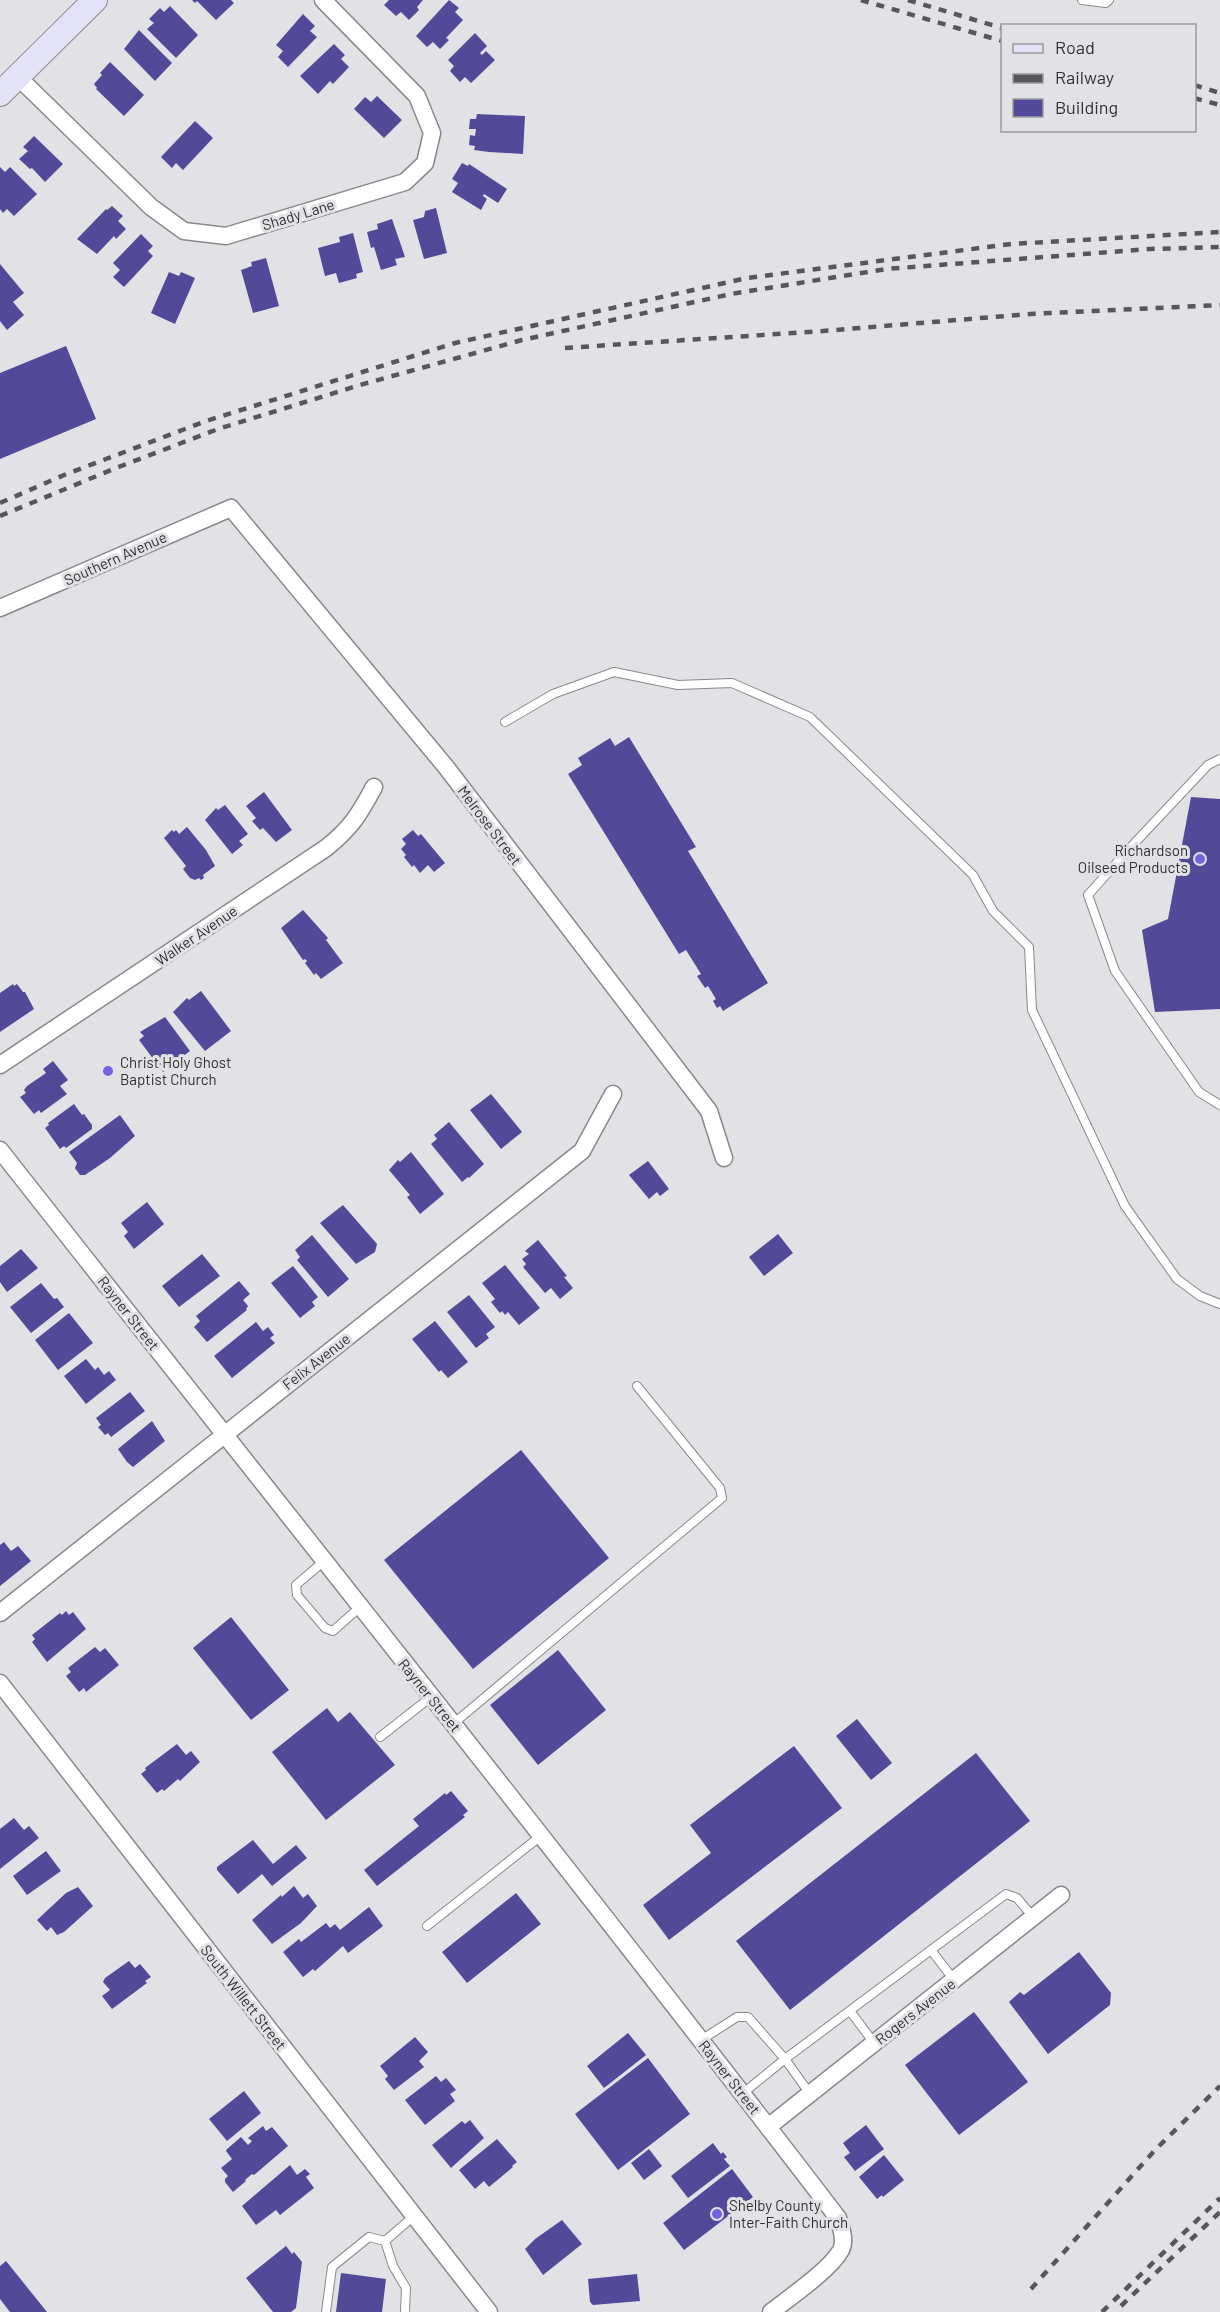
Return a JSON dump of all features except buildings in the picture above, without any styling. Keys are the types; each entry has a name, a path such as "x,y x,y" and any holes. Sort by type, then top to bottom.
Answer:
{"main road":[{"path":"0,94 87,5"}],"street":[{"name":"Shady Lane","path":"18,77 151,207 184,231 226,236 405,182 425,163 432,133 417,96 323,0"},
{"name":"Southern Avenue","path":"0,609 231,508"},
{"name":"Melrose Street","path":"231,508 446,767 710,1111 724,1158"},
{"name":"Walker Avenue","path":"0,1065 326,848 343,835 357,818 374,787"},
{"name":"Felix Avenue","path":"0,1613 582,1151 613,1094"},
{"name":"Rayner Street","path":"0,1150 323,1562 542,1835 838,2218 843,2233 842,2248 829,2264 771,2312"},
{"name":"South Willett Street","path":"0,1683 489,2312"},
{"name":"Rogers Avenue","path":"768,2127 1061,1895"}],"lane":[{"path":"1082,0 1106,3 1110,0"},
{"path":"505,722 553,694 614,672 678,685 732,683 810,717 973,875 993,911 1029,946 1032,1010 1125,1206 1177,1279 1200,1296 1220,1304"},
{"path":"1220,759 1208,765 1088,895 1115,971 1199,1092 1220,1105"},
{"path":"453,1724 722,1498 720,1488 713,1478 637,1386"},
{"path":"323,1562 296,1585 297,1595 325,1628 333,1631 360,1608"},
{"path":"380,1737 431,1697"},
{"path":"427,1926 542,1835"},
{"path":"742,2094 785,2059 1006,1894 1017,1899 1033,1917"},
{"path":"931,1950 954,1980"},
{"path":"850,2011 874,2043"},
{"path":"701,2040 737,2017 748,2017 785,2059 810,2094"},
{"path":"386,2241 414,2216"},
{"path":"326,2312 332,2267 369,2237 386,2241"},
{"path":"386,2241 393,2266 406,2288 405,2312"}],"railway":[{"path":"861,0 1001,41"},
{"path":"908,0 1001,28"},
{"path":"1196,86 1220,93"},
{"path":"1196,99 1220,105"},
{"path":"0,503 64,475 206,421 455,343 747,278 1011,244 1220,232"},
{"path":"0,516 218,429 360,385 522,340 731,294 886,269 1150,249 1220,247"},
{"path":"565,348 823,331 1030,314 1220,305"},
{"path":"1031,2289 1155,2150 1220,2086"},
{"path":"1102,2312 1220,2198"},
{"path":"1121,2306 1220,2212"}],"place":[{"name":"Richardson Oilseed Products","path":"1200,859"},
{"name":"Christ Holy Ghost Baptist Church","path":"108,1071"},
{"name":"Shelby County Inter-Faith Church","path":"717,2214"}]}
